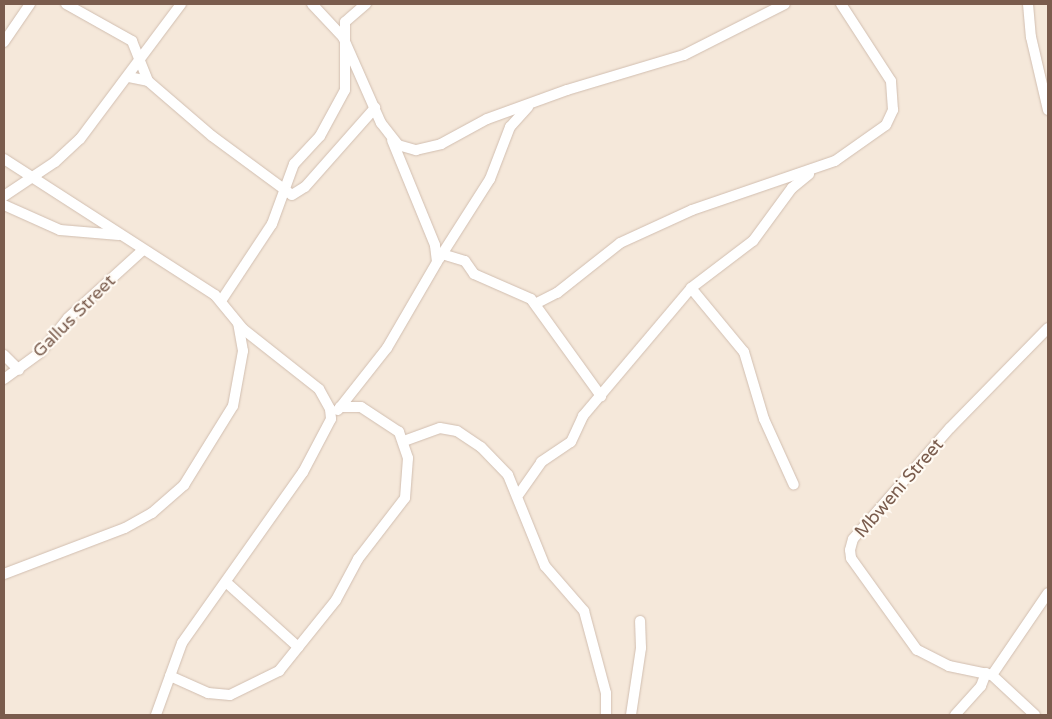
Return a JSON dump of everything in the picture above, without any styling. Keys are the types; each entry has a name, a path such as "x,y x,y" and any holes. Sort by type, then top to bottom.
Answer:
{"street":[{"path":"4,41 30,4"},
{"path":"66,4 123,33 137,47 148,81"},
{"path":"4,196 65,155 129,77 180,4"},
{"path":"312,4 343,37 388,132 440,258"},
{"path":"221,301 272,224 285,193 294,164 320,136 345,90 343,37 349,14 366,4"},
{"path":"388,132 407,150 428,148 487,119 684,55 785,4"},
{"path":"519,494 542,462 571,442 583,416 691,288 753,241 792,188 814,170 865,141 886,125 893,110 888,75 875,62 840,4"},
{"path":"1028,4 1030,37 1048,110"},
{"path":"129,77 148,81 285,193 292,195 306,187 375,108"},
{"path":"156,715 182,643 228,583 309,463 330,419 387,348 440,258 490,179 510,127 529,105"},
{"path":"4,159 35,175 142,251 221,301 238,323 319,390 328,403 330,419"},
{"path":"535,304 557,293 597,258 642,232 770,181 814,170"},
{"path":"4,205 60,230 119,235"},
{"name":"Gallus Street","path":"4,379 19,370 142,251"},
{"path":"440,258 465,261 472,272 535,304 601,396"},
{"path":"691,288 744,352 764,419 794,485"},
{"path":"4,574 125,528 152,514 184,485 233,406 243,351 238,323"},
{"name":"Mbweni Street","path":"989,674 949,666 917,650 851,558 850,550 859,532 950,428 1048,328"},
{"path":"4,355 19,370"},
{"path":"170,676 208,693 230,695 279,671 336,600 358,559 405,498 408,458 404,441 399,432 372,412 340,407"},
{"path":"404,441 440,428 457,431 508,475 519,494 545,566 584,610 606,693 606,715"},
{"path":"228,583 298,647"},
{"path":"955,715 981,686 1048,593"},
{"path":"631,715 641,648 640,621"},
{"path":"989,674 1035,715"}],"shaded area":[{"path":"4,4 1048,4 1048,715 4,715"}]}
